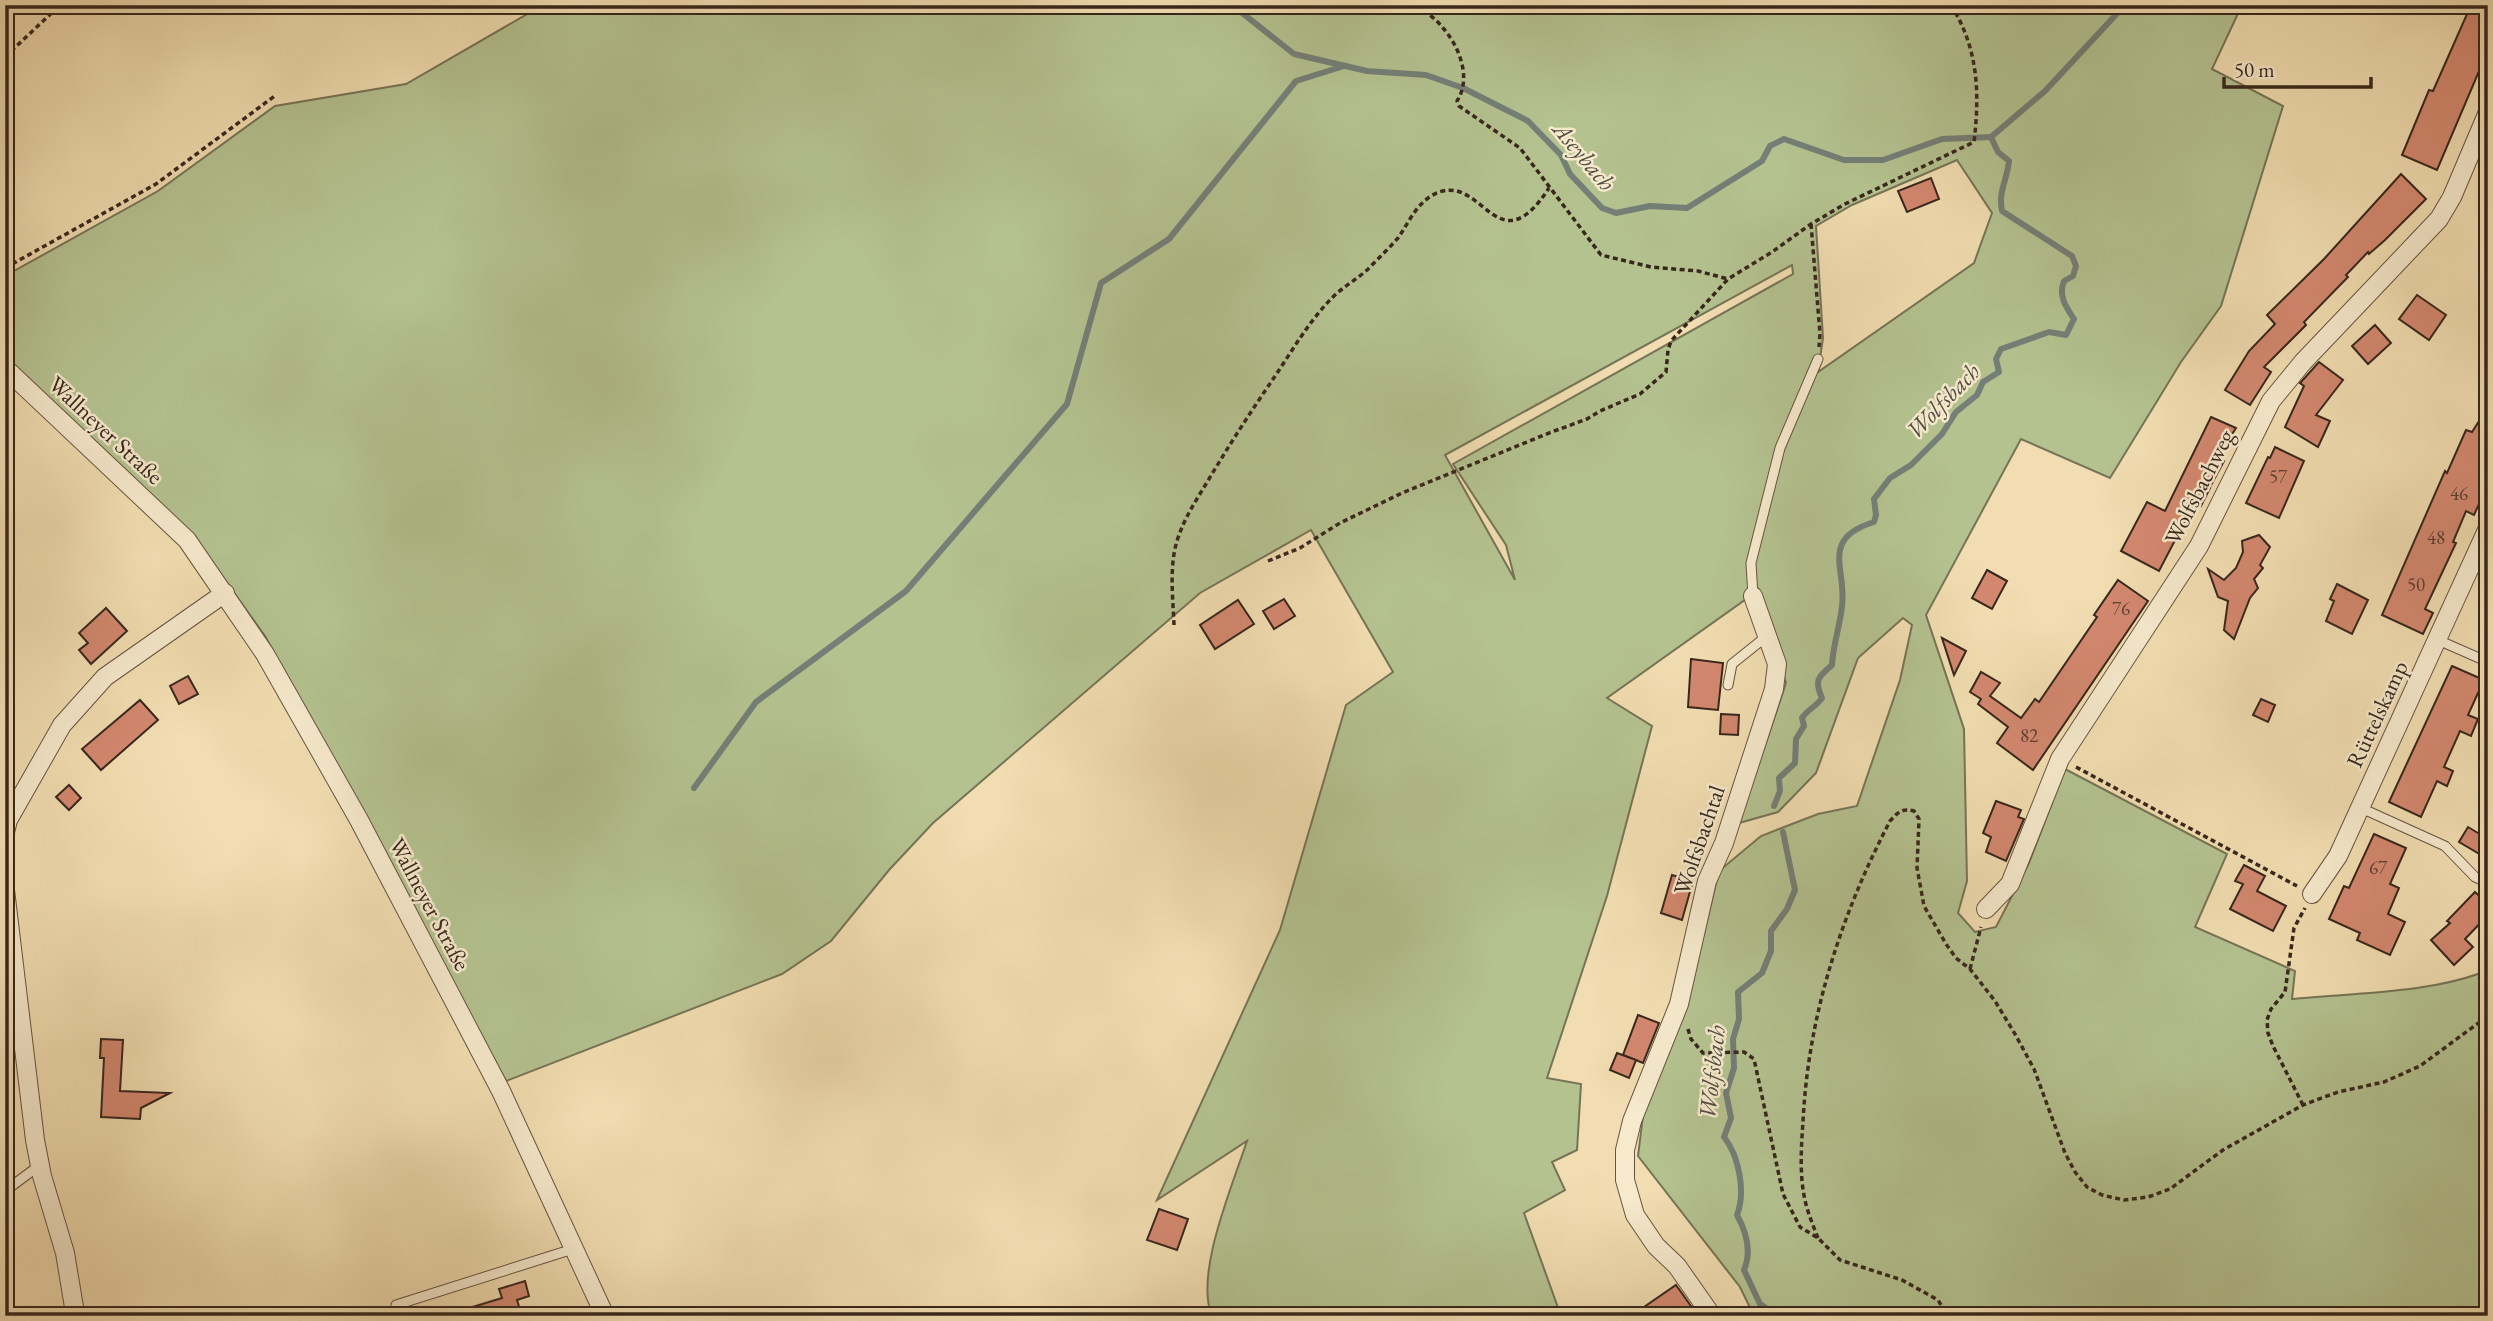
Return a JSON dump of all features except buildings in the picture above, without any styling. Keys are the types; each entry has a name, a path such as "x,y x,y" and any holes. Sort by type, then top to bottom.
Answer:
{"street":[{"name":"Wolfsbachweg","path":"1986,909 2010,884 2060,759 2199,546 2271,401 2303,362 2439,219 2452,197 2488,112"},
{"name":"Wallneyer Straße","path":"5,368 187,540 265,654 365,831 501,1091 605,1316"},
{"name":"Rüttelskamp","path":"2312,894 2339,856 2488,528"},
{"path":"5,832 8,820 62,725 105,677 225,593"},
{"name":"Wolfsbachtal","path":"1712,1316 1677,1266 1656,1246 1635,1215 1625,1180 1625,1150 1632,1121 1679,1004 1707,881 1724,843 1774,690 1777,664 1753,596"},
{"path":"5,890 40,1165 65,1253 74,1316"}],"lane":[{"name":"Wolfsbachtal","path":"1753,596 1751,563 1780,448 1818,359"},
{"path":"1728,685 1732,664 1768,635"},
{"path":"2438,640 2488,663"},
{"path":"2361,808 2445,846 2475,877 2488,883"},
{"path":"5,1191 40,1165"},
{"path":"396,1305 573,1249"}],"path":[{"path":"5,57 60,5"},
{"path":"1417,5 1443,28 1460,55 1464,81 1457,101 1459,106 1520,148 1601,255 1651,267 1698,271 1728,279"},
{"path":"1268,561 1300,548 1340,523 1402,493 1537,437 1568,427 1640,394 1666,372 1671,341 1728,279 1772,252 1811,223 1845,204 1974,142 1977,76 1964,26 1951,5"},
{"path":"5,268 156,184 276,95"},
{"path":"1174,625 1173,565 1177,542 1188,514 1230,443 1303,335 1335,296 1370,268 1398,237 1411,215 1430,197 1448,190 1464,193 1504,221 1515,221 1538,205 1549,188"},
{"path":"1811,223 1820,334 1818,359"},
{"path":"2060,759 2312,894 2294,928 2285,992 2271,1009 2267,1020 2273,1046 2302,1105"},
{"path":"1818,1238 1806,1206 1801,1159 1804,1097 1811,1048 1835,948 1872,857 1890,821 1898,812 1906,809 1914,811 1919,819 1917,868 1924,906 1945,944 1956,958 1970,969 1995,1001 2034,1069 2065,1153 2075,1172 2087,1187 2102,1195 2124,1200 2148,1197 2170,1189 2223,1150 2302,1105 2338,1092 2401,1076 2420,1066 2488,1016"},
{"path":"1970,969 1986,909"},
{"path":"1679,1004 1691,1038 1703,1053 1744,1052 1755,1059 1783,1194 1800,1227 1818,1238 1840,1261 1902,1280 1938,1300 1948,1316"}],"green space":[{"path":"543,5 2242,5 2212,69 2283,106 2221,306 2181,362 2110,478 2021,439 1926,615 1964,729 1967,881 1958,913 1975,932 1996,927 2029,863 2065,769 2227,854 2195,927 2295,971 2292,999 2418,988 2467,978 2488,970 2488,1316 1754,1316 1740,1287 1638,1156 1644,1108 1685,1011 1719,871 1761,836 1818,814 1857,806 1900,680 1912,625 1903,618 1858,658 1816,773 1778,812 1739,823 1786,683 1759,590 1607,698 1652,726 1607,896 1547,1078 1581,1084 1577,1150 1552,1162 1565,1190 1524,1213 1561,1316 1212,1316 1208,1298 1211,1254 1247,1141 1157,1200 1280,930 1346,705 1393,672 1311,530 1200,593 933,823 889,870 831,941 782,974 506,1081 265,636 202,548 5,356 5,276 158,191 275,106 406,84","holes":["1957,160 1992,213 1974,263 1818,372 1823,338 1816,226 1852,205","1792,265 1793,274 1453,464 1506,545 1515,580 1445,455"]}],"waterway":[{"name":"Aseybach","path":"1232,5 1294,54 1367,71 1426,75 1463,88 1528,121 1561,155 1570,174 1602,208 1616,213 1650,206 1687,208 1762,161 1770,146 1784,139 1844,160 1883,160 1942,139 1991,137"},
{"name":"Wolfsbach","path":"1991,137 2045,91 2125,5"},
{"path":"694,788 756,702 906,591 1067,404 1101,283 1169,239 1296,81 1344,66"},
{"name":"Wolfsbach","path":"1774,806 1780,791 1779,778 1795,763 1796,739 1804,726 1802,718 1822,698 1818,687 1819,679 1832,665 1843,592 1839,556 1846,537 1874,522 1874,499 1890,478 1911,465 1942,434 1956,412 1977,395 1983,382 1999,372 1996,359 2001,349 2049,332 2066,335 2074,319 2062,296 2064,281 2073,276 2076,266 2072,256 2002,211 2002,192 2009,161 1998,152 1991,137"},
{"name":"Wolfsbach","path":"1777,1316 1760,1304 1744,1270 1748,1249 1746,1235 1737,1215 1741,1185 1734,1154 1724,1137 1731,1118 1726,1093 1734,1068 1733,1039 1739,1019 1738,992 1762,973 1771,951 1771,931 1787,909 1795,890 1783,832"}]}
